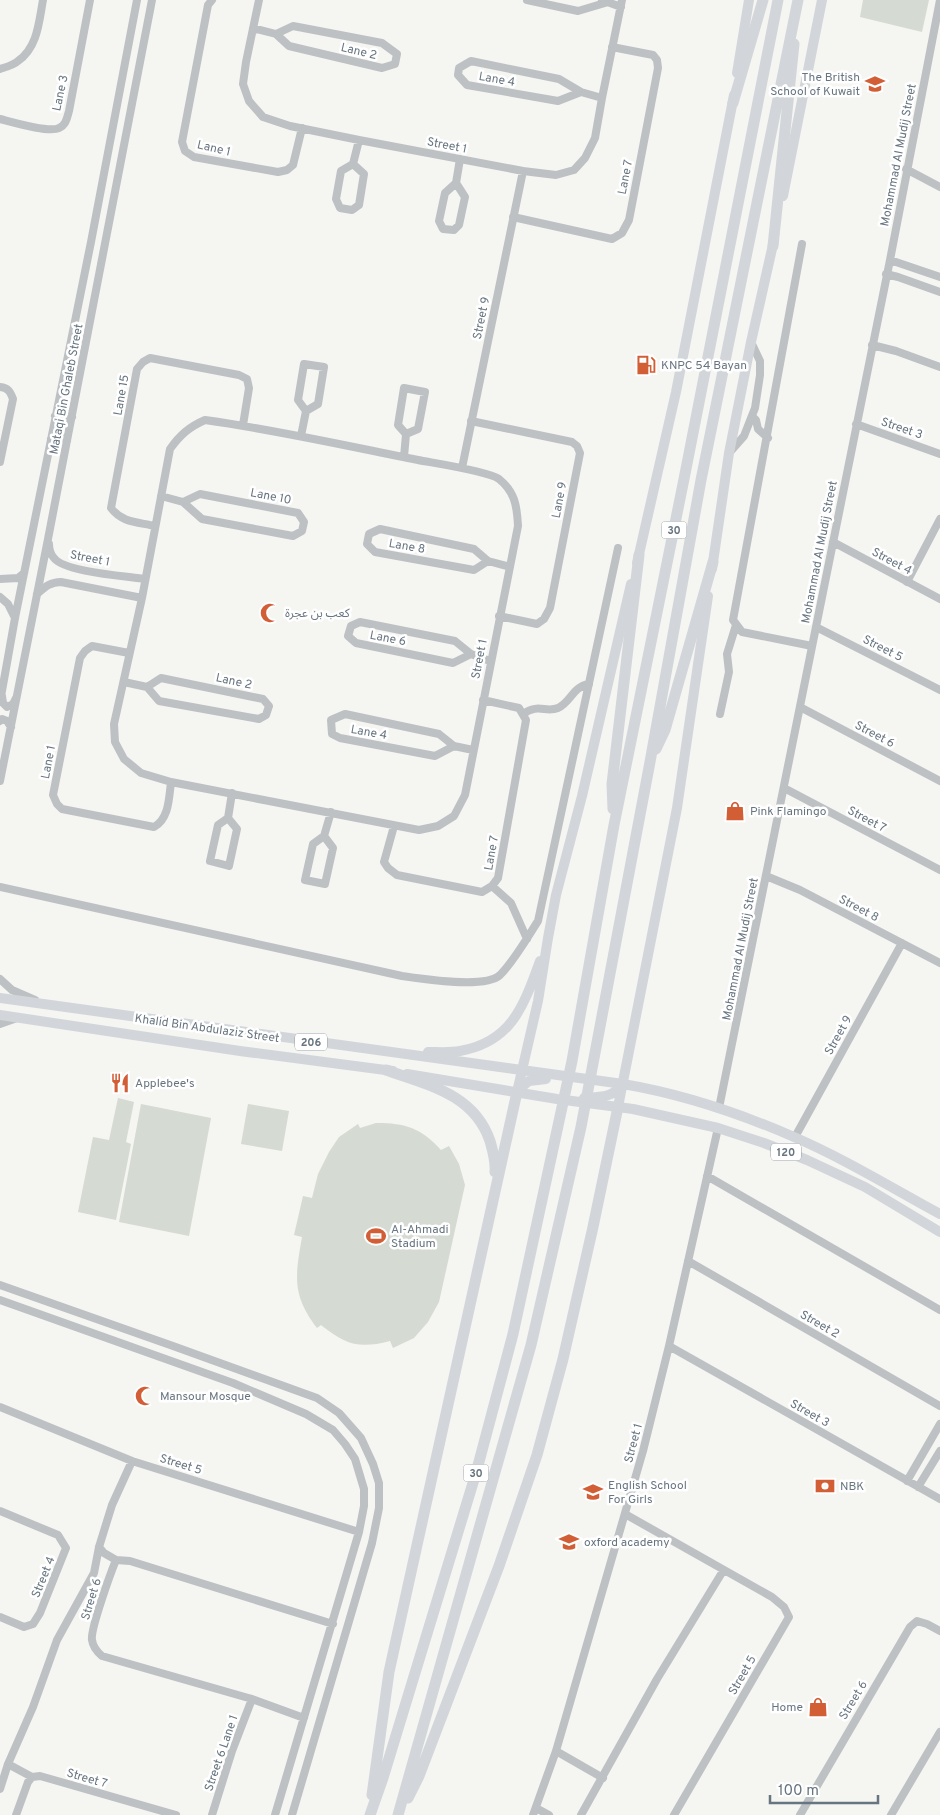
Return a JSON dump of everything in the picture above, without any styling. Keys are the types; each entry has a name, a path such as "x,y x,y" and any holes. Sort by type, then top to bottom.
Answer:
{"highway":[{"path":"733,103 763,0"},
{"name":"30","path":"369,1815 383,1778 476,1473 513,1334 572,1061 614,825 778,0"},
{"name":"30","path":"399,1815 530,1345 581,1127 701,480 798,0"},
{"path":"773,246 794,55 795,12"},
{"path":"614,825 612,784 639,555"},
{"path":"650,762 665,730 713,562"},
{"path":"386,1070 453,1096 474,1113 488,1134 495,1156 495,1195"},
{"path":"369,1815 389,1672 517,1092"},
{"path":"399,1815 419,1776 499,1566 537,1455 563,1359 618,1107"}],"main road":[{"path":"517,1092 538,1001 556,896 582,796 676,392 733,103 749,0"},
{"path":"618,1107 677,808 729,453 822,0"},
{"path":"392,1053 458,1052 489,1041 513,1021 525,1002 548,938"},
{"name":"Khalid Bin Abdulaziz Street","path":"0,998 623,1084"},
{"name":"Khalid Bin Abdulaziz Street","path":"0,1015 240,1051 386,1070 557,1099 618,1107"},
{"path":"240,1032 245,1035 247,1044 245,1049 240,1051"},
{"path":"517,1092 522,1086 534,1079 597,1081"},
{"path":"557,1099 603,1097 616,1092 623,1084"},
{"name":"120","path":"623,1084 674,1094 719,1108 795,1138 872,1176 938,1213"},
{"name":"120","path":"618,1107 690,1121 764,1143 865,1187 940,1232"},
{"path":"928,1225 926,1219 929,1213 938,1213"}],"street":[{"path":"0,69 18,62 29,50 35,39 43,0"},
{"name":"Lane 3","path":"0,119 39,128 57,129 64,124 69,111 90,0"},
{"name":"Mataqi Bin Ghaleb Street","path":"0,702 137,0"},
{"name":"Mataqi Bin Ghaleb Street","path":"0,781 152,0"},
{"name":"Lane 1","path":"212,0 208,4 182,142 185,151 194,157 278,172 287,170 293,165 302,128"},
{"name":"Street 1","path":"258,0 243,84 249,102 263,117 277,123 359,140 523,171 556,175 574,170 585,158 595,138 622,3"},
{"path":"527,0 578,11 603,1 622,3"},
{"name":"Mohammad Al Mudij Street","path":"719,1108 890,260 940,0"},
{"name":"Lane 2","path":"253,28 276,34 289,46 382,68 395,64 397,54 382,43 293,26 276,34"},
{"name":"Lane 7","path":"513,217 612,239 622,233 629,220 658,60 653,55 612,46"},
{"path":"128,49 130,55 136,58 141,54"},
{"name":"Lane 4","path":"581,92 558,101 467,85 458,75 459,68 471,61 480,62 560,79 581,92 602,98"},
{"path":"123,73 133,70 137,75"},
{"path":"354,164 364,174 359,205 352,210 340,208 336,199 342,171 354,164 359,140"},
{"path":"456,183 465,197 459,225 454,230 443,229 439,221 446,193 456,183 460,159"},
{"path":"906,169 940,187"},
{"name":"Street 9","path":"462,468 523,171"},
{"path":"802,244 734,620 742,632 812,646"},
{"path":"890,260 940,277"},
{"path":"886,274 898,276 940,292"},
{"path":"729,453 744,436 753,417 760,376 760,361 751,342"},
{"path":"872,345 896,351 940,368"},
{"name":"Lane 15","path":"155,526 123,520 111,508 137,369 143,362 150,358 239,374 247,379 249,388 243,425"},
{"path":"301,436 306,411 298,400 304,364 324,367 318,404 306,411"},
{"path":"0,387 6,388 13,399 0,462"},
{"path":"404,457 406,434 398,425 404,388 425,392 418,429 406,434"},
{"path":"55,416 58,421 63,422 72,417"},
{"path":"753,417 756,420 758,429 768,438"},
{"name":"Street 1","path":"205,420 301,436 462,468 498,478 511,493 518,506 518,526 465,795 454,816 438,826 419,830 394,826 331,812 171,782 140,773 124,759 115,742 114,724 142,598 170,449 180,435 191,426 205,420"},
{"name":"Lane 9","path":"471,421 572,442 577,446 580,453 550,608 544,619 537,624 499,616"},
{"name":"Street 3","path":"856,424 940,454"},
{"path":"51,439 59,435 67,441"},
{"name":"Lane 10","path":"161,496 184,502 202,519 293,536 302,531 304,522 298,513 200,494 184,502"},
{"path":"907,582 940,519"},
{"name":"Lane 8","path":"488,561 474,570 375,552 367,544 369,534 380,529 474,549 488,561 510,567"},
{"name":"Street 1","path":"48,539 49,550 54,559 67,567 145,579"},
{"name":"Street 4","path":"833,542 940,599"},
{"path":"0,887 402,976 436,981 488,982 499,975 538,922 618,548"},
{"path":"0,579 18,578 24,574"},
{"path":"36,595 46,586 54,582 61,582 142,598"},
{"path":"0,597 8,604 15,618"},
{"name":"Lane 6","path":"470,654 452,663 356,643 348,636 351,626 360,622 455,641 470,654 490,661"},
{"path":"720,714 729,672 728,654 736,625"},
{"name":"Street 5","path":"816,626 940,690"},
{"name":"Lane 1","path":"129,653 92,646 84,650 80,658 53,795 57,804 62,809 154,827 160,824 165,817 171,782"},
{"name":"Lane 2","path":"124,682 148,687 159,701 259,719 266,716 269,706 264,699 161,678 148,687"},
{"path":"483,700 519,708 524,714 532,708 556,709 580,686 589,684"},
{"path":"2,692 3,702 7,707 12,704 18,695"},
{"name":"Street 6","path":"800,707 940,781"},
{"name":"Lane 4","path":"454,746 435,756 340,738 332,734 331,720 345,714 439,734 454,746 473,750"},
{"name":"Lane 7","path":"394,826 384,862 397,875 482,892 492,886 498,878 526,720 524,714"},
{"path":"0,720 7,721 11,727"},
{"name":"Street 7","path":"784,788 940,870"},
{"path":"228,818 237,829 229,866 210,861 218,826 228,818 232,793"},
{"path":"324,836 333,848 325,884 306,880 313,844 324,836 331,812"},
{"name":"Street 8","path":"766,876 800,890 940,963"},
{"path":"492,886 511,903 527,938"},
{"name":"Street 9","path":"795,1138 902,943"},
{"path":"0,979 12,990 46,1005"},
{"path":"0,1024 19,1018"},
{"name":"Street 1","path":"534,1811 556,1751 626,1514 669,1346 718,1128"},
{"path":"707,1176 940,1310"},
{"name":"Street 2","path":"688,1261 940,1406"},
{"path":"0,1285 317,1398 339,1413 361,1438 379,1483 379,1508 372,1543 292,1815"},
{"path":"9,1288 4,1294 2,1301 234,1383 306,1414 333,1430 355,1459 364,1489 364,1506 359,1532 275,1815"},
{"name":"Street 3","path":"669,1346 940,1500"},
{"path":"219,1379 224,1364"},
{"path":"234,1383 235,1376 239,1370"},
{"name":"Street 5","path":"0,1408 132,1460 359,1532"},
{"path":"907,1481 940,1424"},
{"path":"918,1487 940,1451"},
{"path":"0,1789 8,1764 33,1707 57,1640 94,1573 99,1547 112,1505 132,1460"},
{"name":"Street 4","path":"0,1511 58,1535 66,1548 40,1613 33,1624 24,1627 0,1617"},
{"name":"Street 5","path":"626,1514 723,1571 772,1597 784,1607 789,1617 674,1815"},
{"path":"99,1547 104,1553 116,1560 130,1561 333,1624"},
{"name":"Street 6","path":"116,1560 91,1638 94,1648 102,1656 252,1699 304,1718"},
{"path":"581,1815 657,1679 723,1571"},
{"name":"Street 6","path":"800,1815 910,1627 918,1621 940,1631"},
{"name":"Street 6 Lane 1","path":"212,1815 232,1751 252,1699"},
{"path":"891,1815 940,1732"},
{"path":"556,1751 603,1778"},
{"name":"Street 7","path":"8,1764 32,1777 40,1776 176,1815"},
{"path":"288,1771 303,1776"},
{"path":"16,1815 28,1782 32,1777"},
{"path":"284,1785 299,1790"},
{"path":"534,1811 549,1815"}],"shaded area":[{"path":"863,0 929,0 922,32 860,17"},
{"path":"118,1098 134,1102 126,1142 131,1144 116,1220 78,1212 93,1137 109,1140"},
{"path":"141,1104 211,1118 189,1236 119,1222"},
{"path":"248,1104 289,1111 282,1151 241,1144"},
{"name":"Al-Ahmadi Stadium","path":"376,1123 396,1124 412,1128 427,1136 441,1150 449,1146 459,1164 465,1185 439,1302 428,1322 414,1338 393,1348 390,1341 370,1345 353,1344 338,1337 321,1325 317,1328 299,1295 297,1275 302,1237 294,1235 303,1196 312,1198 318,1174 339,1137 358,1124 360,1128"}],"place":[{"name":"The British School of Kuwait","path":"875,84"},
{"name":"KNPC 54 Bayan","path":"646,365"},
{"name":"كعب بن عجرة","path":"270,613"},
{"name":"Pink Flamingo","path":"735,811"},
{"name":"Applebee's","path":"120,1083"},
{"name":"Al-Ahmadi Stadium","path":"376,1236"},
{"name":"Mansour Mosque","path":"145,1396"},
{"name":"NBK","path":"825,1486"},
{"name":"English School For Girls","path":"593,1492"},
{"name":"oxford academy","path":"569,1542"},
{"name":"Home","path":"818,1707"}]}
